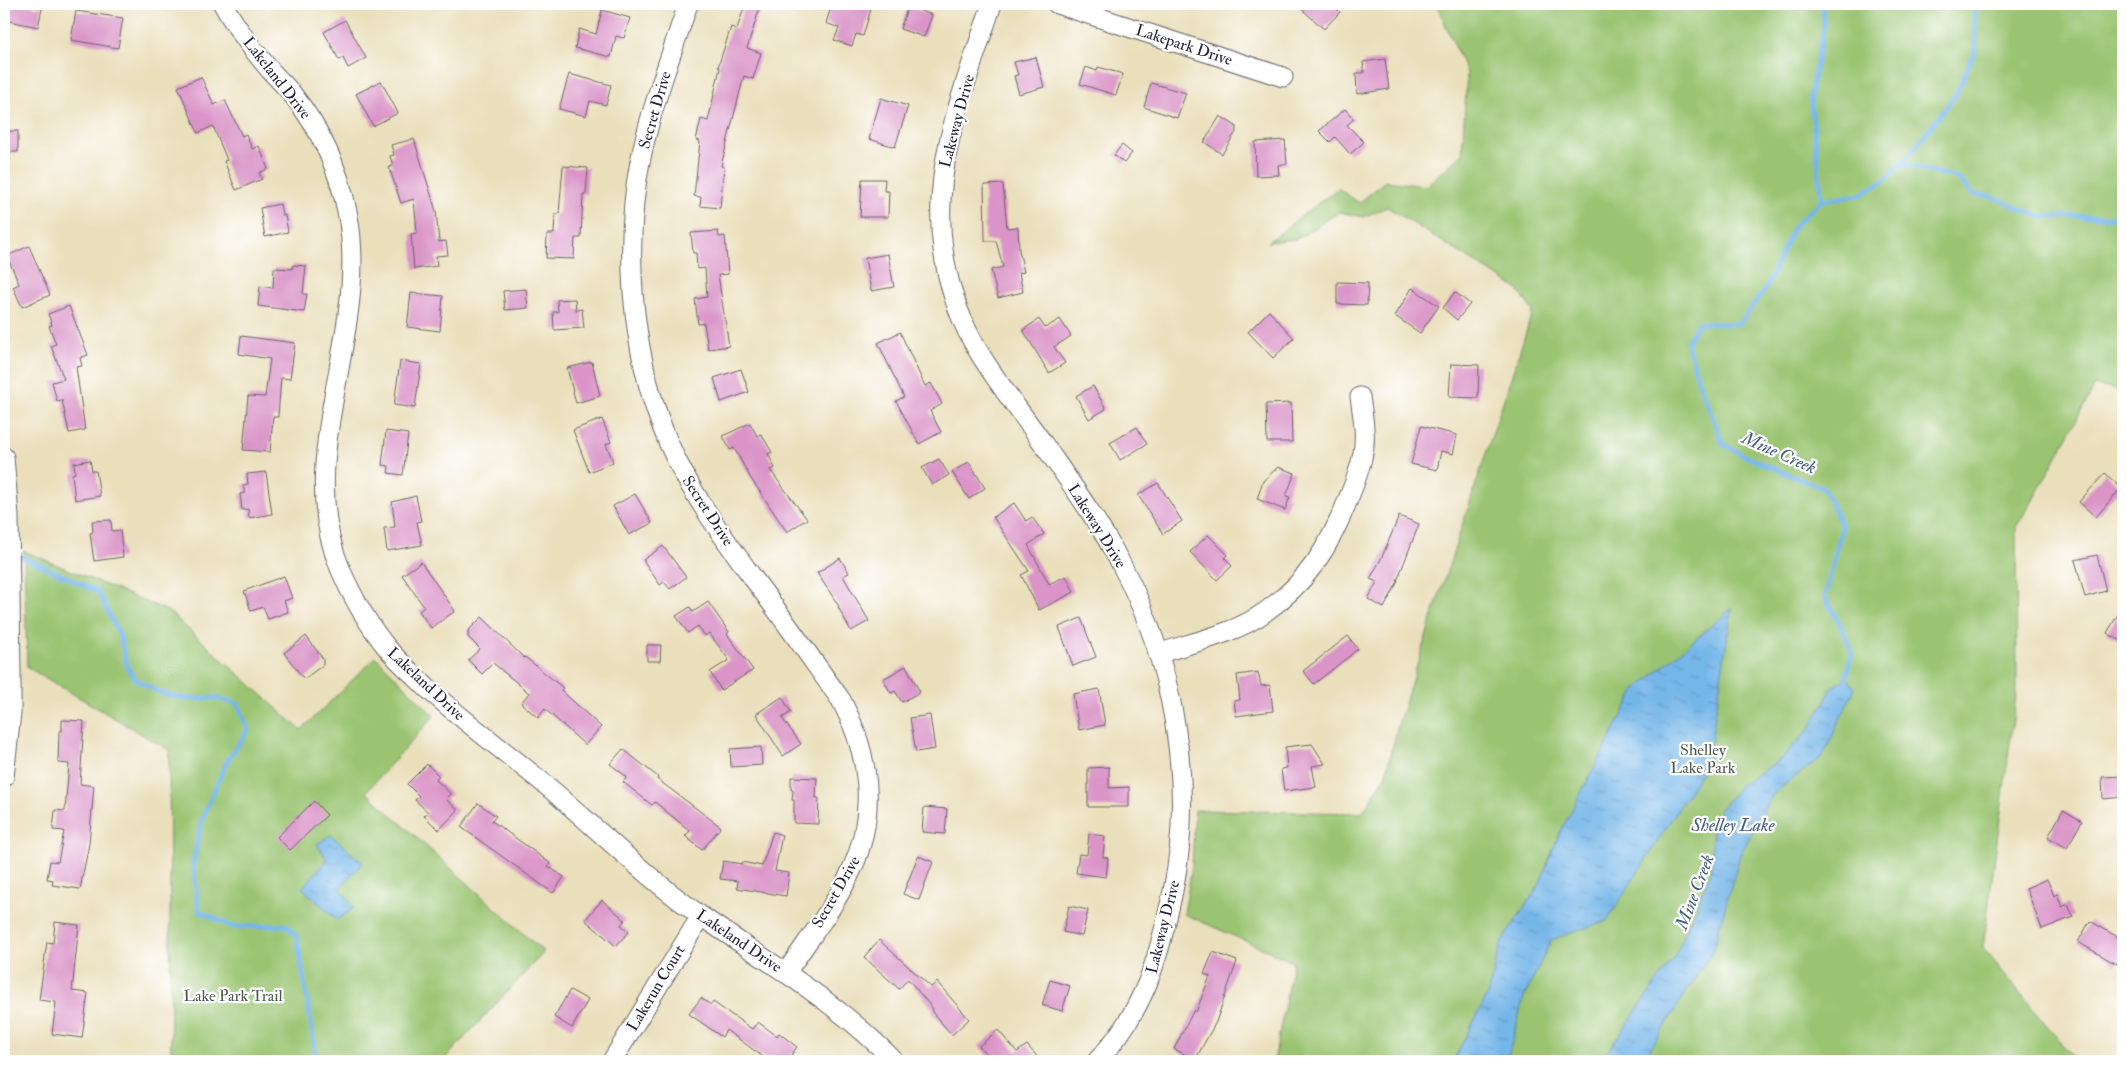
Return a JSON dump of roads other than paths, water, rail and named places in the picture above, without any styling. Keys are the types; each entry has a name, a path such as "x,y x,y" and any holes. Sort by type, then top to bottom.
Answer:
{"street":[{"name":"Lakeland Drive","path":"223,4 271,72 292,93 306,112 333,164 348,212 353,247 351,303 327,444 325,491 327,518 332,547 348,585 388,649 406,669 453,711 552,790 640,867 700,916 786,973 868,1034 894,1061"},
{"name":"Secret Drive","path":"688,4 651,118 641,156 634,202 633,282 643,362 658,415 675,456 687,478 711,520 841,700 856,730 867,772 867,820 862,845 852,871 786,973"},
{"name":"Lakeway Drive","path":"992,4 948,141 942,177 940,216 943,251 954,294 972,341 1073,487 1120,561 1137,596 1158,654 1177,736 1180,766 1180,820 1177,872 1159,954 1130,1020 1115,1042 1097,1061"},
{"name":"Lakepark Drive","path":"1057,4 1283,77"},
{"path":"1158,654 1223,632 1264,613 1301,582 1317,563 1331,541 1341,518 1362,457 1364,429 1360,397"},
{"path":"4,457 8,506 11,713 4,776"},
{"name":"Lakerun Court","path":"612,1061 700,916"}],"water":[{"name":"Shelley Lake","path":"1732,608 1708,762 1607,921 1551,940 1523,1000 1507,1061 1453,1061 1488,994 1501,943 1539,885 1559,834 1636,689"},
{"name":"Shelley Lake","path":"1847,677 1855,688 1823,756 1773,794 1740,855 1713,950 1643,1061 1601,1061 1675,956 1711,872 1713,818 1740,786 1782,758 1810,728 1832,688"},
{"path":"331,835 363,863 340,888 354,908 337,920 302,888 327,860 317,844"}],"waterway":[{"path":"1822,4 1824,26 1810,95 1822,200"},
{"name":"Mine Creek","path":"1845,683 1852,652 1843,630 1825,597 1842,526 1824,489 1749,458 1723,444 1699,383 1687,342 1698,323 1739,324 1766,288 1794,226 1822,200 1860,195 1883,181 1902,164 1957,93 1976,48 1975,14 1970,4"},
{"path":"1902,164 1958,178 1973,194 1993,197 2038,216 2123,217"},
{"path":"21,556 98,592 120,636 127,667 136,680 161,693 184,699 216,698 238,704 248,730 227,761 202,819 193,863 199,911 233,927 287,925 297,937 317,1061"}],"park label":[{"name":"Shelley Lake Park","path":"1703,759"},
{"name":"Lake Park Trail","path":"233,996"}]}
